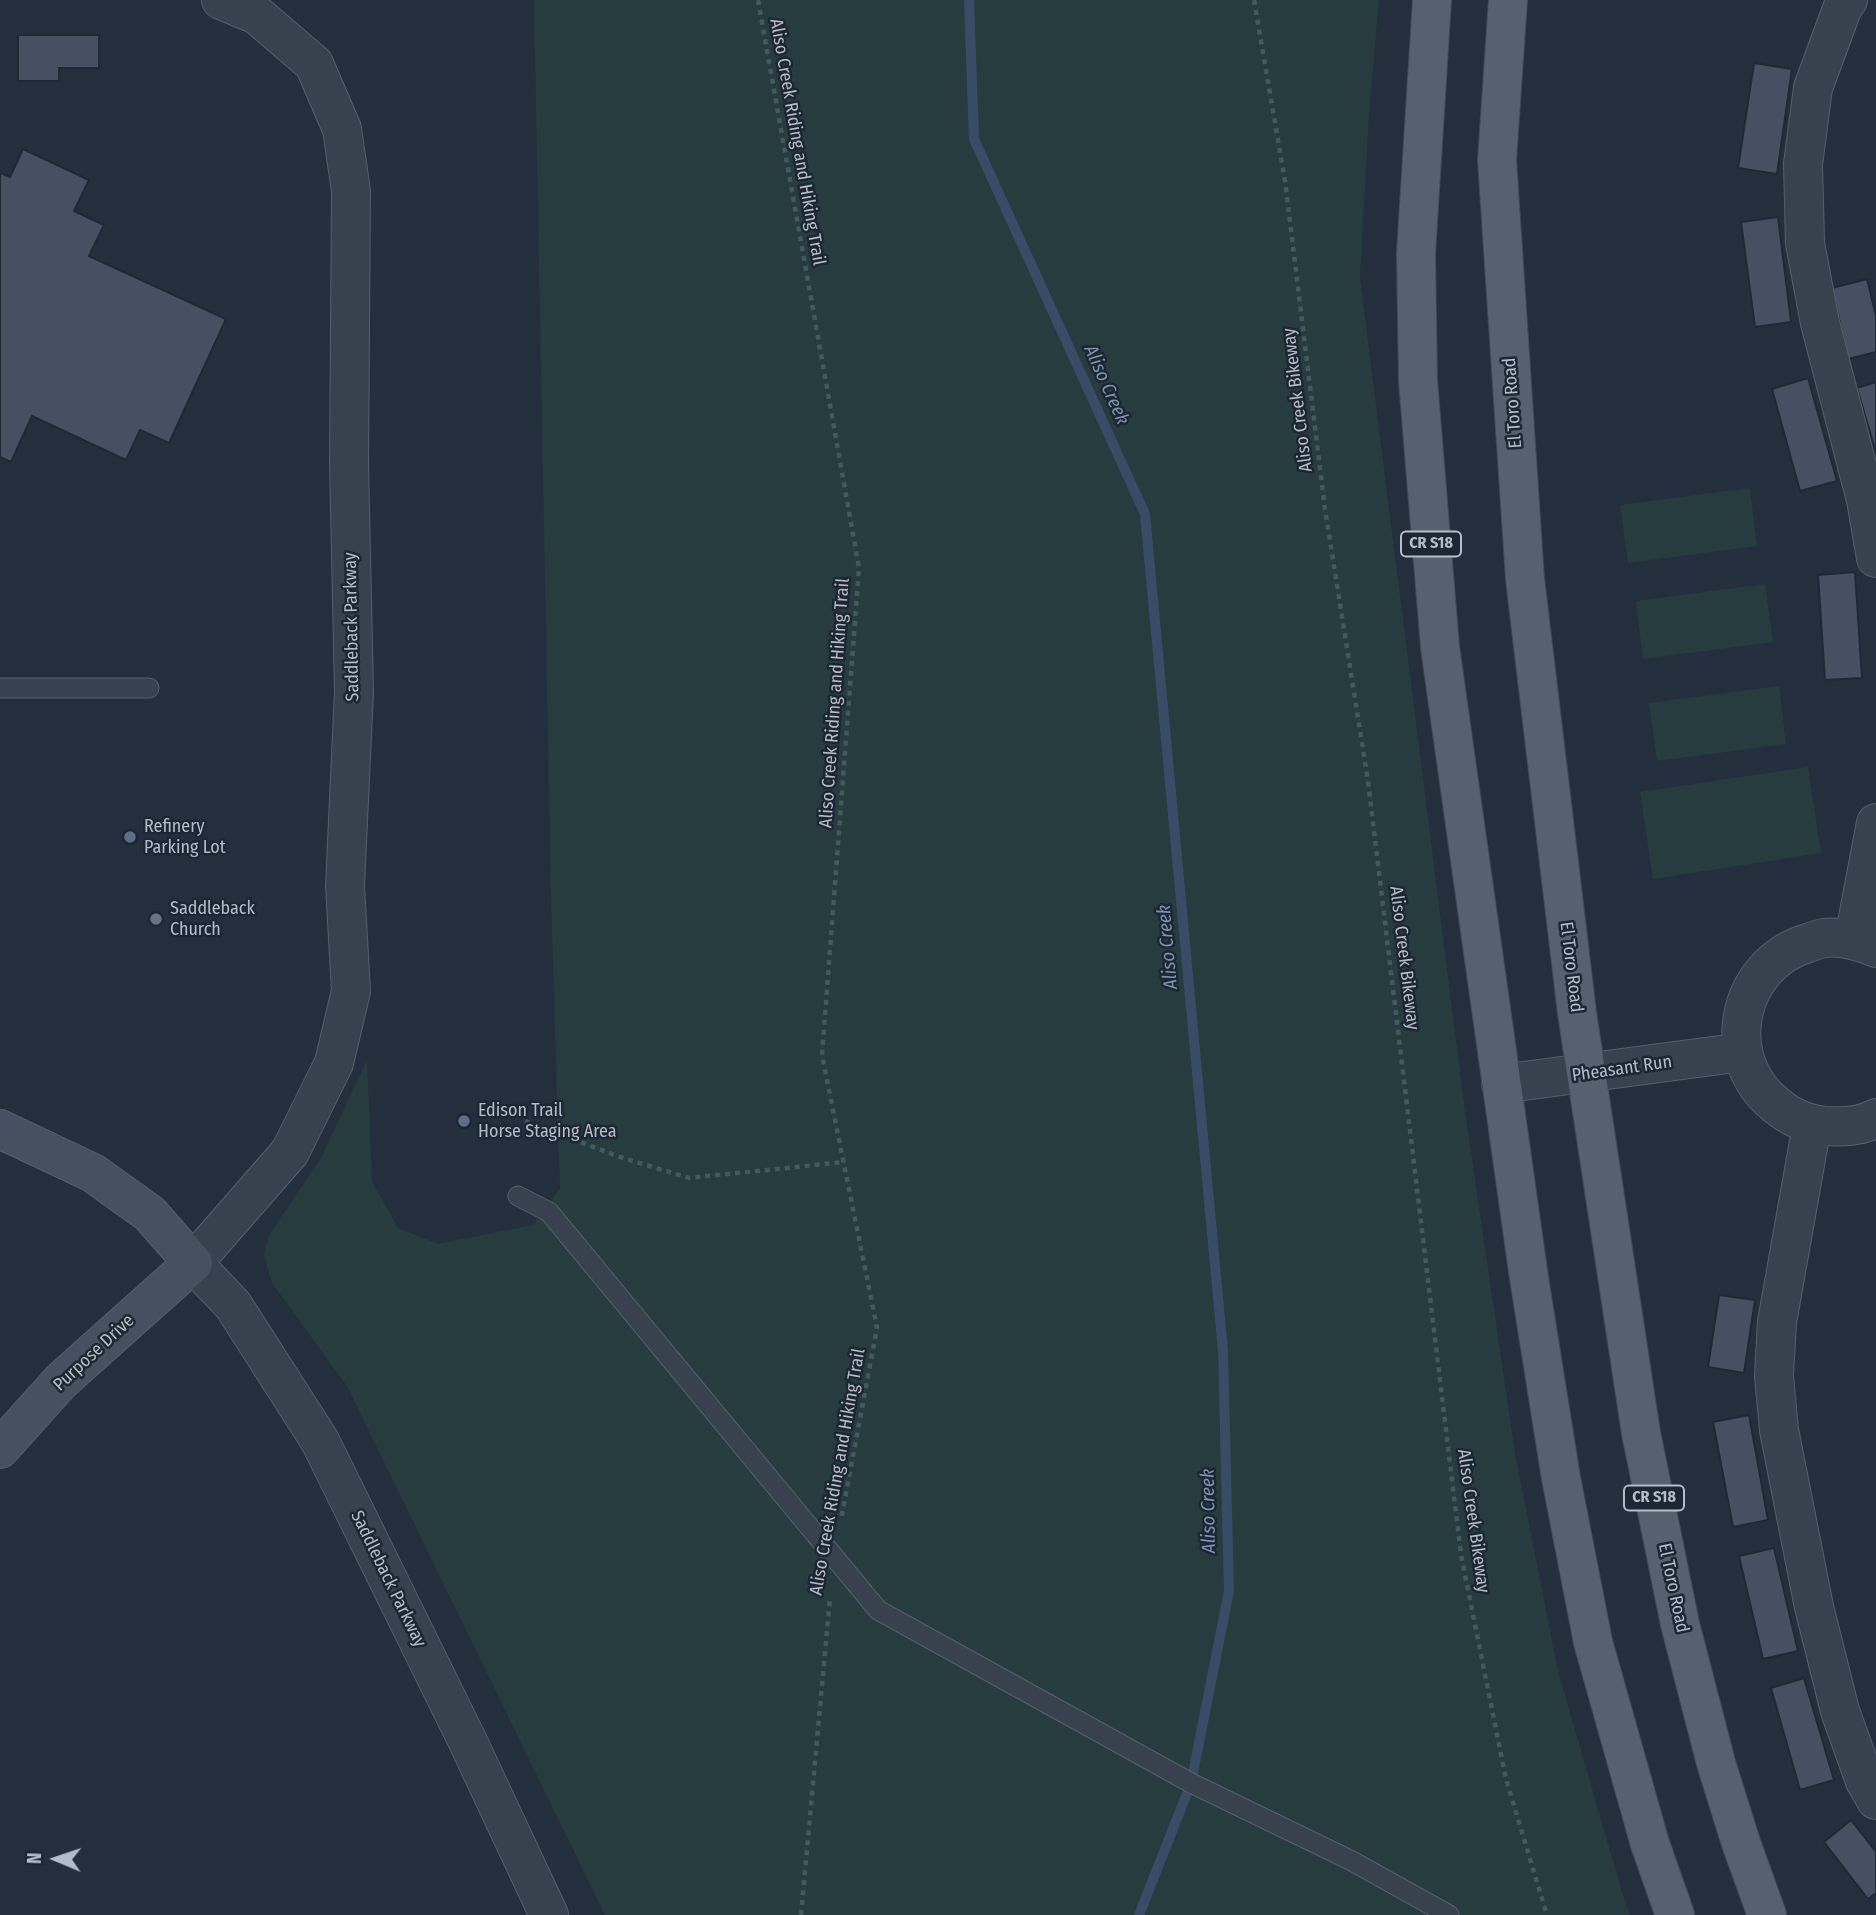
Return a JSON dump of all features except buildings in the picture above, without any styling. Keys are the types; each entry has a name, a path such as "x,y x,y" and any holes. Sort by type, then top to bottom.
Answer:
{"main road":[{"name":"CR S18","path":"1432,0 1416,253 1418,381 1440,647 1529,1278 1561,1478 1593,1642 1650,1844 1675,1915"},
{"name":"El Toro Road","path":"1508,0 1497,160 1524,566 1577,1013 1641,1433 1680,1624 1716,1763 1765,1914"},
{"name":"Saddleback Parkway","path":"0,1129 93,1173 150,1214 193,1263"},
{"name":"Purpose Drive","path":"0,1448 61,1381 193,1263"}],"street":[{"name":"Saddleback Parkway","path":"221,0 257,15 314,64 342,129 351,191 349,464 354,691 345,886 351,992 334,1063 290,1152 193,1263 233,1305 320,1441 469,1744 549,1915"},
{"path":"1848,0 1842,9 1813,89 1803,164 1805,243 1820,323 1866,500 1876,558"},
{"path":"1876,823 1865,944 1823,938 1793,947 1768,966 1750,991 1741,1021 1743,1052 1751,1076 1767,1098 1787,1115 1812,1125 1841,1127 1876,1118"},
{"name":"Pheasant Run","path":"1501,1084 1743,1052"},
{"path":"1812,1125 1777,1322 1774,1376 1779,1430 1814,1607 1840,1711 1865,1781 1876,1800"}],"lane":[{"path":"0,688 149,688"},
{"path":"518,1196 549,1212 878,1609 1191,1783 1350,1860 1449,1915"}],"path":[{"name":"Aliso Creek Riding and Hiking Trail","path":"758,0 859,568 822,1055 877,1328 834,1558 801,1915"},
{"name":"Aliso Creek Bikeway","path":"1254,0 1285,181 1325,509 1368,781 1461,1555 1506,1779 1547,1915"},
{"path":"525,1121 620,1157 689,1178 845,1162"}],"green space":[{"path":"534,0 1379,0 1369,113 1360,279 1465,1111 1515,1453 1558,1671 1630,1915 605,1915 347,1386 272,1283 264,1255 269,1235 322,1156 367,1060 372,1182 398,1228 438,1244 533,1225 560,1189 551,897"},
{"path":"1750,488 1757,546 1628,563 1620,505"},
{"path":"1765,584 1773,642 1643,659 1636,601"},
{"path":"1779,686 1786,744 1657,761 1649,703"},
{"path":"1808,767 1821,853 1653,879 1640,792"}],"waterway":[{"name":"Aliso Creek","path":"969,0 974,139 1145,514 1223,1351 1229,1591 1191,1783 1139,1915"}],"place":[{"name":"Refinery Parking Lot","path":"130,837"},
{"name":"Saddleback Church","path":"156,919"},
{"name":"Edison Trail Horse Staging Area","path":"464,1121"}]}
